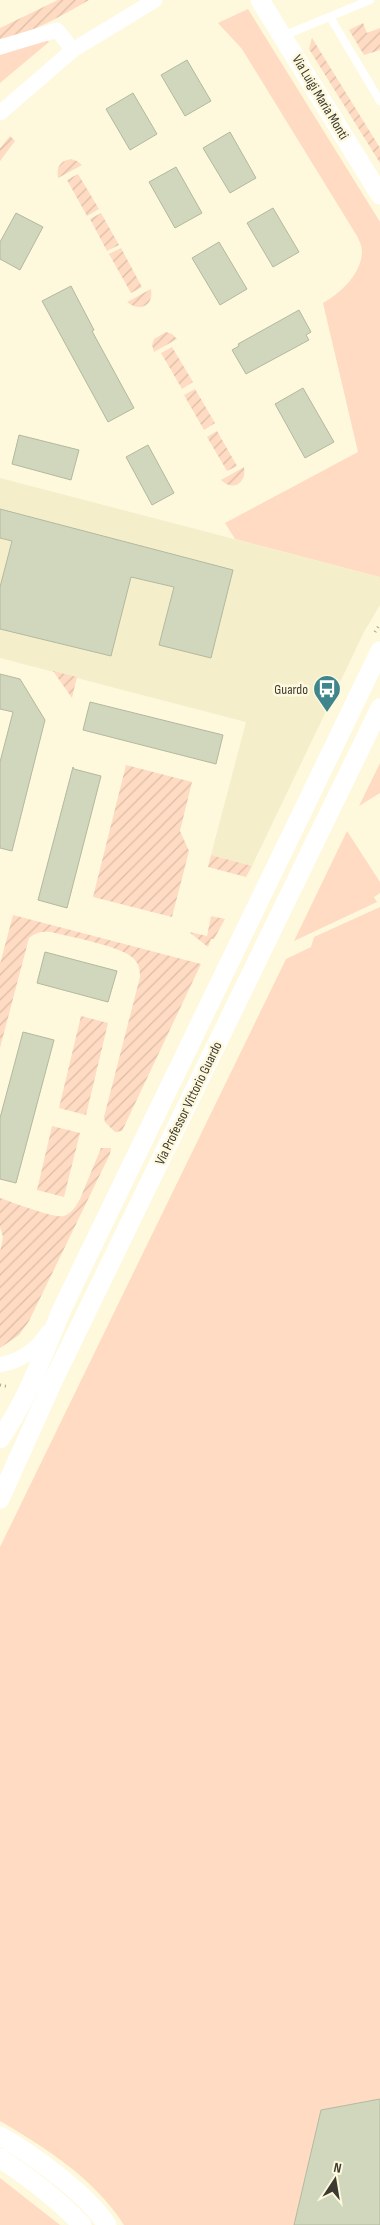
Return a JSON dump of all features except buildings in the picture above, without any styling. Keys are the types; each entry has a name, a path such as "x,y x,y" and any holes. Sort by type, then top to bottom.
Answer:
{"street":[{"path":"0,113 73,50 156,0"},
{"name":"Via Luigi Maria Monti","path":"260,0 380,195"},
{"path":"0,47 57,30 73,50"},
{"name":"Via Professor Vittorio Guardo","path":"0,1439 38,1368 63,1307 380,651"},
{"name":"Via Professor Vittorio Guardo","path":"0,1499 50,1388 380,708"},
{"path":"0,1365 12,1363 29,1354 42,1342 63,1307"},
{"path":"0,2136 84,2197 107,2225"},
{"path":"0,2158 34,2182 70,2212 82,2225"}],"lane":[{"path":"283,36 370,0"},
{"path":"330,17 380,101"}],"shaded area":[{"path":"58,0 89,0 46,24 0,41 0,28"},
{"path":"248,9 380,222 380,577 235,539 225,523 358,452 323,303 337,294 349,282 361,259 362,247 242,49 218,23"},
{"path":"363,23 367,33 380,28 380,50 364,55 349,30"},
{"path":"312,38 380,148 380,163 309,49"},
{"path":"47,39 49,42 0,83 0,55"},
{"path":"10,136 15,141 0,161 0,148"},
{"path":"71,159 82,165 58,178 60,165 64,161"},
{"path":"78,174 99,209 87,216 67,180"},
{"path":"101,213 119,245 107,251 90,219"},
{"path":"121,248 142,287 131,293 109,254"},
{"path":"151,289 150,299 145,306 137,307 127,302"},
{"path":"166,332 172,334 177,339 154,352 152,345 154,339"},
{"path":"172,347 193,382 182,389 161,353"},
{"path":"195,389 215,423 204,430 184,395"},
{"path":"217,431 237,466 227,471 207,437"},
{"path":"244,467 243,477 238,484 230,485 221,480"},
{"path":"0,478 380,577 380,605 364,632 252,866 211,855 246,722 0,658"},
{"path":"53,671 77,677 72,698"},
{"path":"380,763 380,793 359,806"},
{"path":"126,765 192,782 180,831 189,851 172,917 93,897"},
{"path":"347,831 380,882 380,893 374,897 377,902 294,941"},
{"path":"211,855 252,866 246,877 208,867"},
{"path":"380,907 380,2099 321,2110 294,2225 124,2225 99,2193 84,2179 35,2142 0,2121 0,1547 286,959 311,947 314,937"},
{"path":"13,915 201,964 122,1131 115,1132 105,1122 104,1117 140,977 137,963 128,954 95,942 51,932 40,932 32,936 29,938 0,1048 0,964"},
{"path":"211,916 225,919 214,939 211,939 208,947 189,932 207,936"},
{"path":"81,1016 108,1023 86,1115 59,1108"},
{"path":"52,1126 80,1133 64,1197 37,1190"},
{"path":"101,1148 111,1148 110,1154 29,1321 19,1335 0,1348 0,1252 3,1237 0,1227 0,1198 52,1215 67,1215 74,1209 80,1199"},
{"path":"0,2178 60,2225 0,2225"}],"place":[{"name":"Guardo","path":"327,713"}]}
